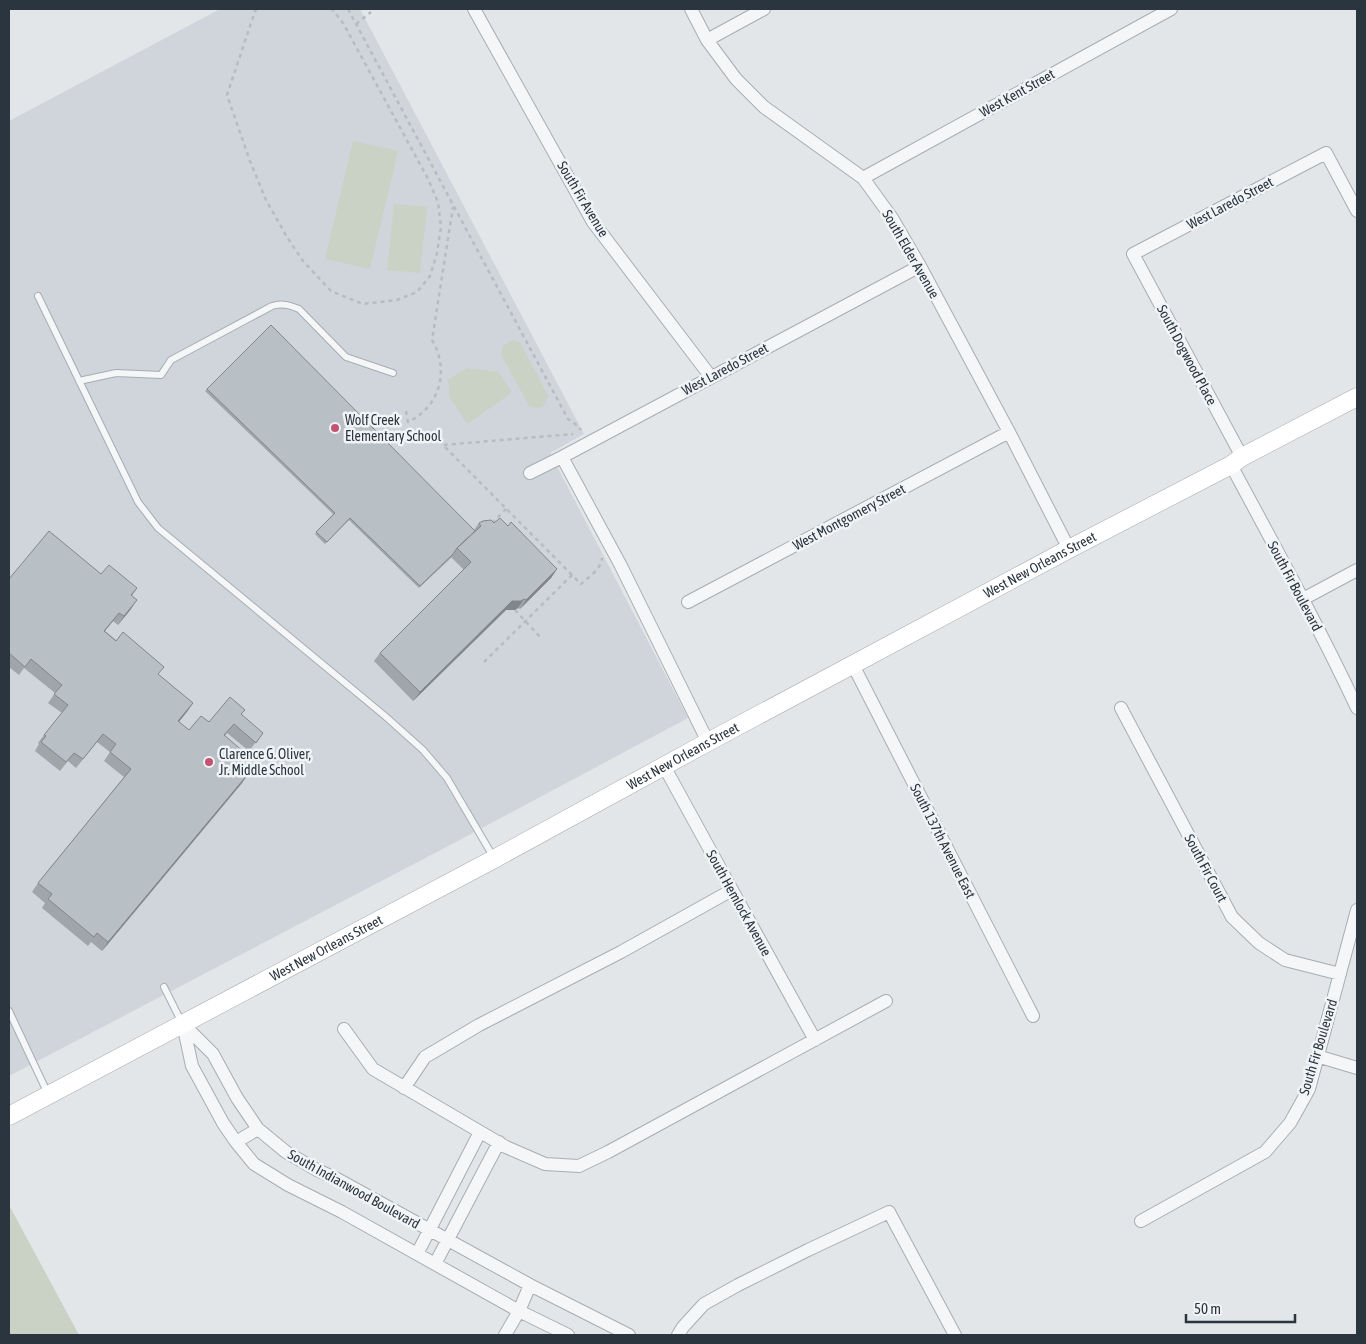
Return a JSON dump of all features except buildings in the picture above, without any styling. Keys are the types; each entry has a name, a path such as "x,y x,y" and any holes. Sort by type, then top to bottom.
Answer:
{"street":[{"name":"South Fir Avenue","path":"474,9 594,222 711,377"},
{"name":"South Elder Avenue","path":"690,9 707,40 736,79 764,108 863,178 892,218 920,266 1009,432 1068,549"},
{"path":"707,40 764,9"},
{"name":"West Kent Street","path":"863,178 1172,9"},
{"name":"West Laredo Street","path":"1133,254 1326,152 1357,211"},
{"name":"South Dogwood Place","path":"1133,254 1236,461"},
{"name":"West Laredo Street","path":"530,473 920,266"},
{"name":"West New Orleans Street","path":"9,1116 494,859 1068,549 1357,397"},
{"name":"West Montgomery Street","path":"688,602 1009,432"},
{"path":"562,457 620,564 708,742"},
{"name":"South Fir Boulevard","path":"1236,461 1357,708"},
{"path":"1303,599 1357,570"},
{"name":"South 137th Avenue East","path":"854,665 1033,1016"},
{"name":"South Fir Court","path":"1121,708 1232,917 1259,943 1285,960 1340,974"},
{"name":"South Hemlock Avenue","path":"664,766 816,1040"},
{"path":"404,1088 425,1057 463,1034 621,952 732,890"},
{"name":"South Fir Boulevard","path":"1141,1221 1265,1152 1290,1123 1309,1089 1357,910"},
{"path":"344,1029 373,1070 480,1132 545,1164 579,1166 886,1001"},
{"name":"South Indianwood Boulevard","path":"183,1024 213,1054 237,1098 258,1129 286,1152 530,1285 628,1335"},
{"name":"South Indianwood Boulevard","path":"183,1024 192,1066 223,1123 254,1164 288,1185 342,1212 568,1335"},
{"path":"1317,1056 1357,1068"},
{"path":"236,1142 258,1129"},
{"path":"418,1254 480,1132"},
{"path":"436,1264 499,1142"},
{"path":"457,1179 475,1190"},
{"path":"678,1335 704,1304 808,1250 889,1212 955,1335"},
{"path":"505,1335 530,1285"}],"lane":[{"path":"38,296 138,502 158,528 378,710 422,750 447,778 494,859"},
{"path":"79,381 116,373 161,375 171,360 272,306 280,304 299,308 346,357 394,373"},
{"path":"164,987 183,1024"},
{"path":"9,1011 48,1095"}],"path":[{"path":"257,9 227,95 266,200 303,261 331,291 363,304 397,300 417,292 430,276 437,253 441,226 438,202 427,177 343,23 332,9"},
{"path":"348,9 568,419 581,430"},
{"path":"356,24 371,12"},
{"path":"406,411 408,422 423,413 433,401 441,379 441,365 432,340 454,206"},
{"path":"437,253 446,254"},
{"path":"573,434 443,445 582,584 602,563 601,553"},
{"path":"491,524 507,508"},
{"path":"484,662 572,574"},
{"path":"515,610 542,638"}],"shaded area":[{"name":"Wolf Creek Elementary School","path":"220,9 360,9 584,434 550,453 688,718 9,1076 9,121"}],"green space":[{"path":"353,141 398,151 370,269 325,259"},
{"path":"394,204 427,207 420,273 387,270"},
{"path":"513,340 520,342 548,396 542,407 529,406 501,354 503,346"},
{"path":"467,368 499,372 511,391 510,394 469,423 466,422 449,396 448,383 448,380"},
{"path":"9,1205 79,1335 9,1335"}],"place":[{"name":"Wolf Creek Elementary School","path":"335,428"},
{"name":"Clarence G. Oliver, Jr. Middle School","path":"209,762"}]}
